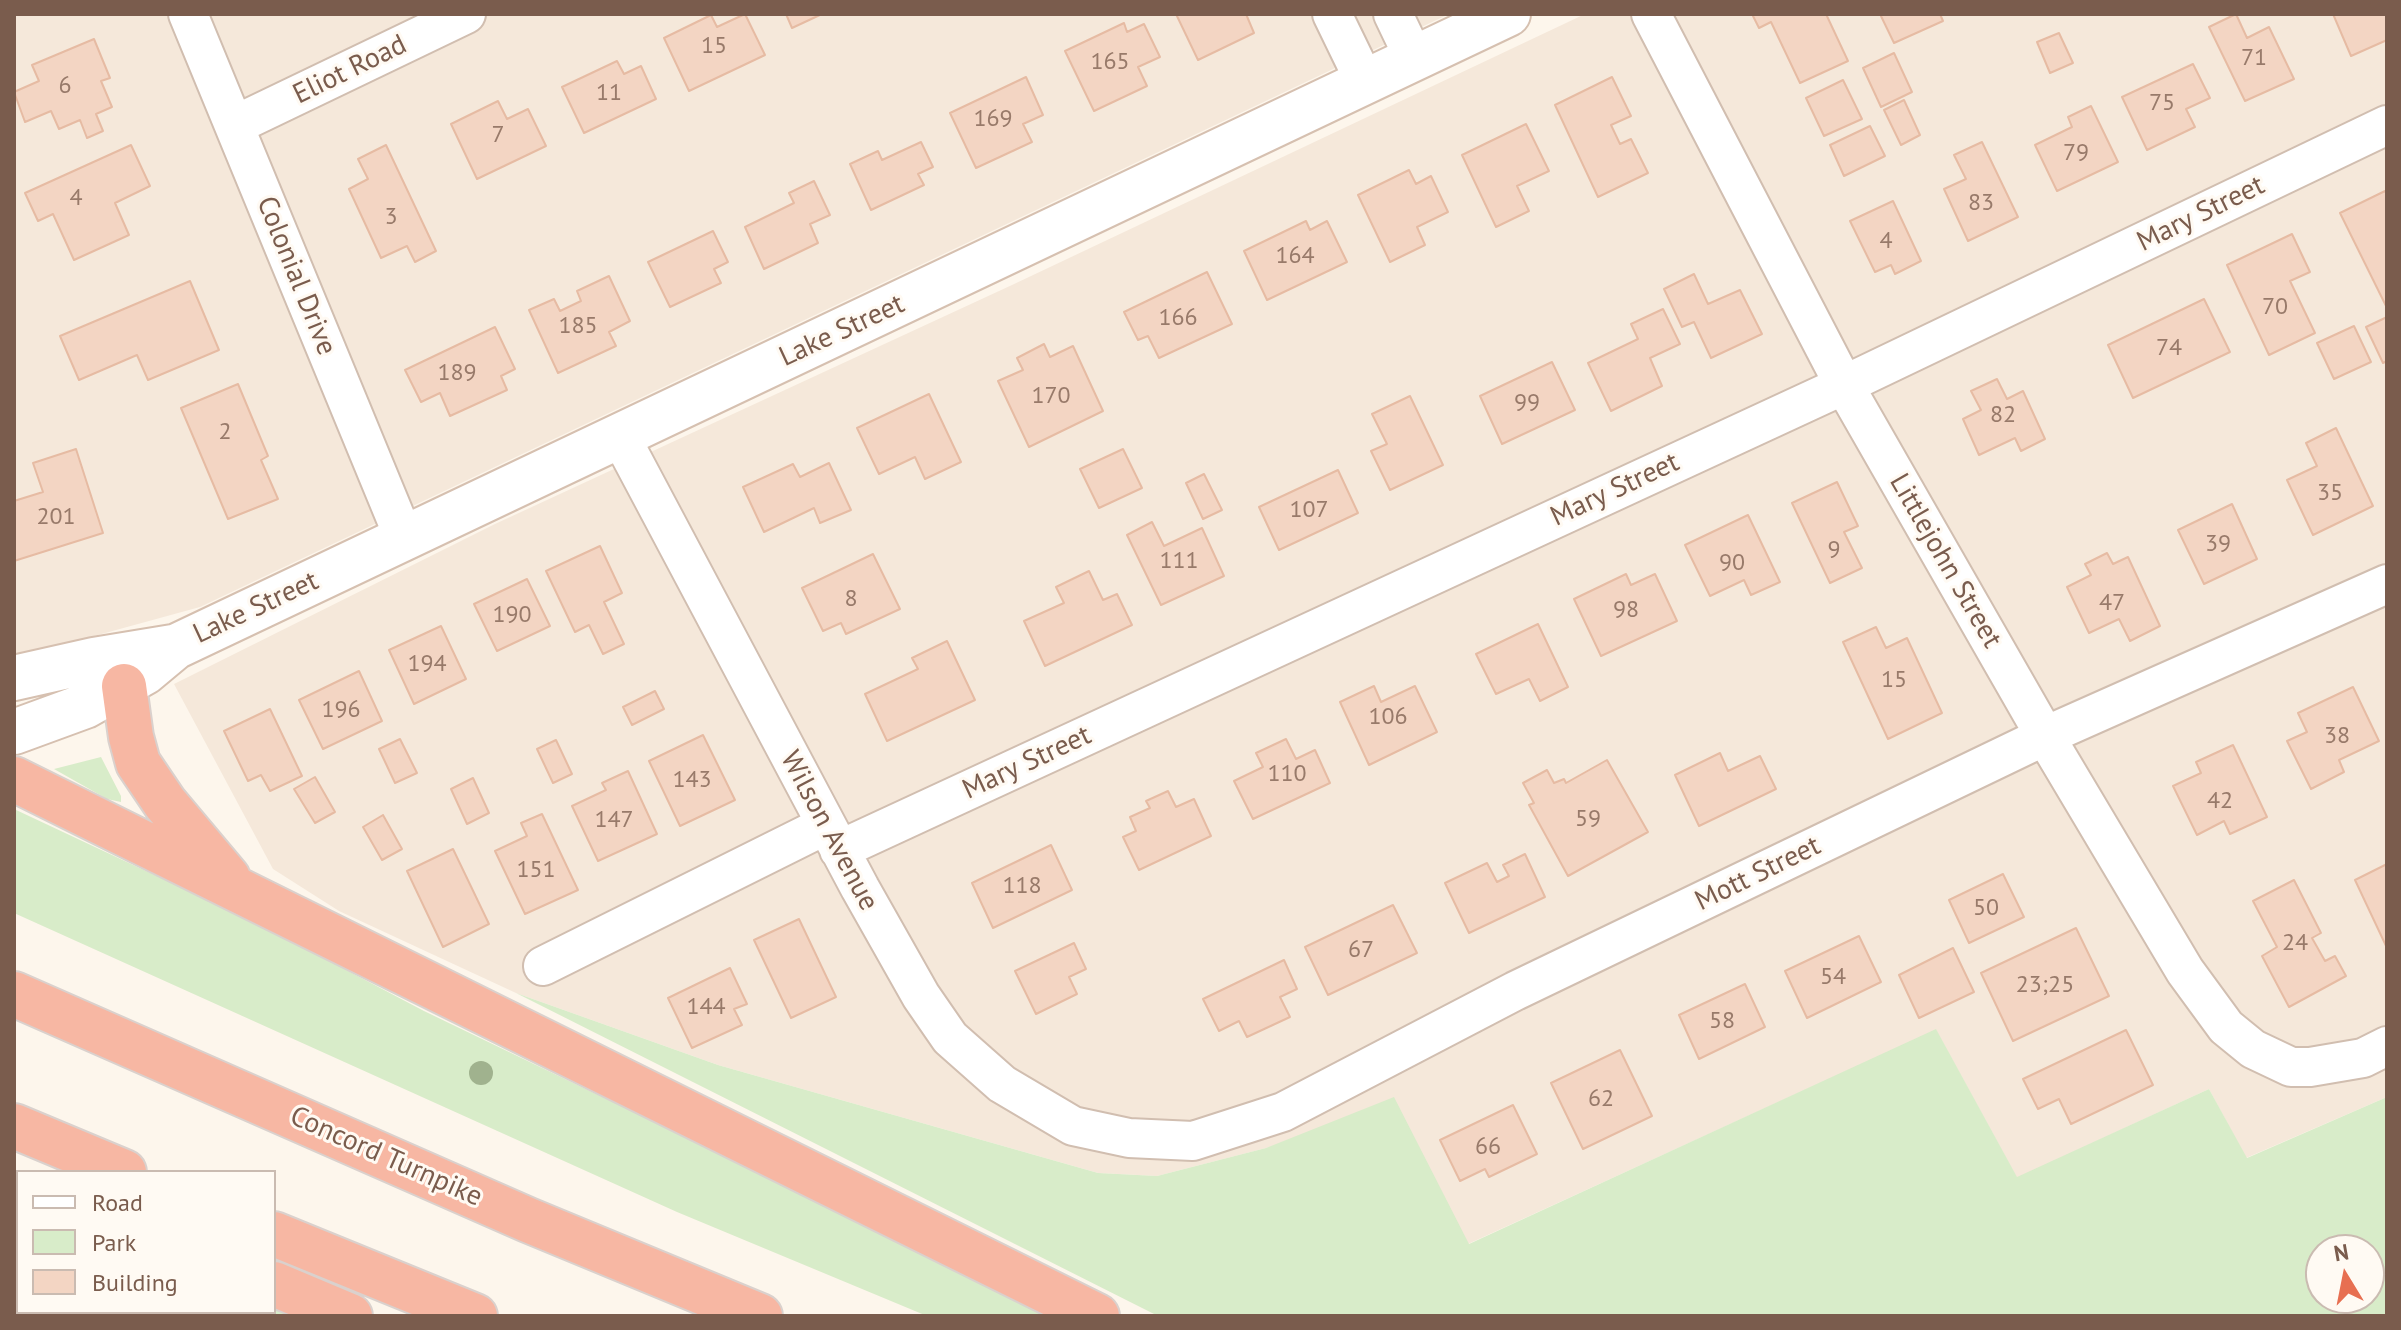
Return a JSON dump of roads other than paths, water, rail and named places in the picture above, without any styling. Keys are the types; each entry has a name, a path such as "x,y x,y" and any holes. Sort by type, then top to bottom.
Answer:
{"highway":[{"path":"124,686 138,763 165,803 239,892"},
{"path":"14,779 1097,1316"},
{"name":"Concord Turnpike","path":"14,994 514,1213 760,1316"},
{"path":"14,1126 117,1170"},
{"path":"276,1235 475,1316"},
{"path":"276,1285 350,1316"}],"main road":[{"name":"Lake Street","path":"14,732 85,706 124,686 175,647 1508,14"},
{"name":"Lake Street","path":"14,678 84,662 175,647"}],"street":[{"name":"Colonial Drive","path":"188,14 404,538"},
{"name":"Eliot Road","path":"235,125 466,14"},
{"path":"1332,14 1365,82"},
{"path":"1393,14 1414,58"},
{"name":"Littlejohn Street","path":"1651,14 1844,385 2045,736 2185,971 2226,1027 2253,1049 2291,1067 2363,1058 2387,1046"},
{"name":"Mary Street","path":"543,966 1844,385 2387,125"},
{"name":"Wilson Avenue","path":"620,436 832,838 921,996 950,1038 1002,1084 1073,1126 1126,1138"},
{"name":"Mott Street","path":"1126,1138 1193,1141 1283,1112 1515,991 2045,736 2387,584"}]}
